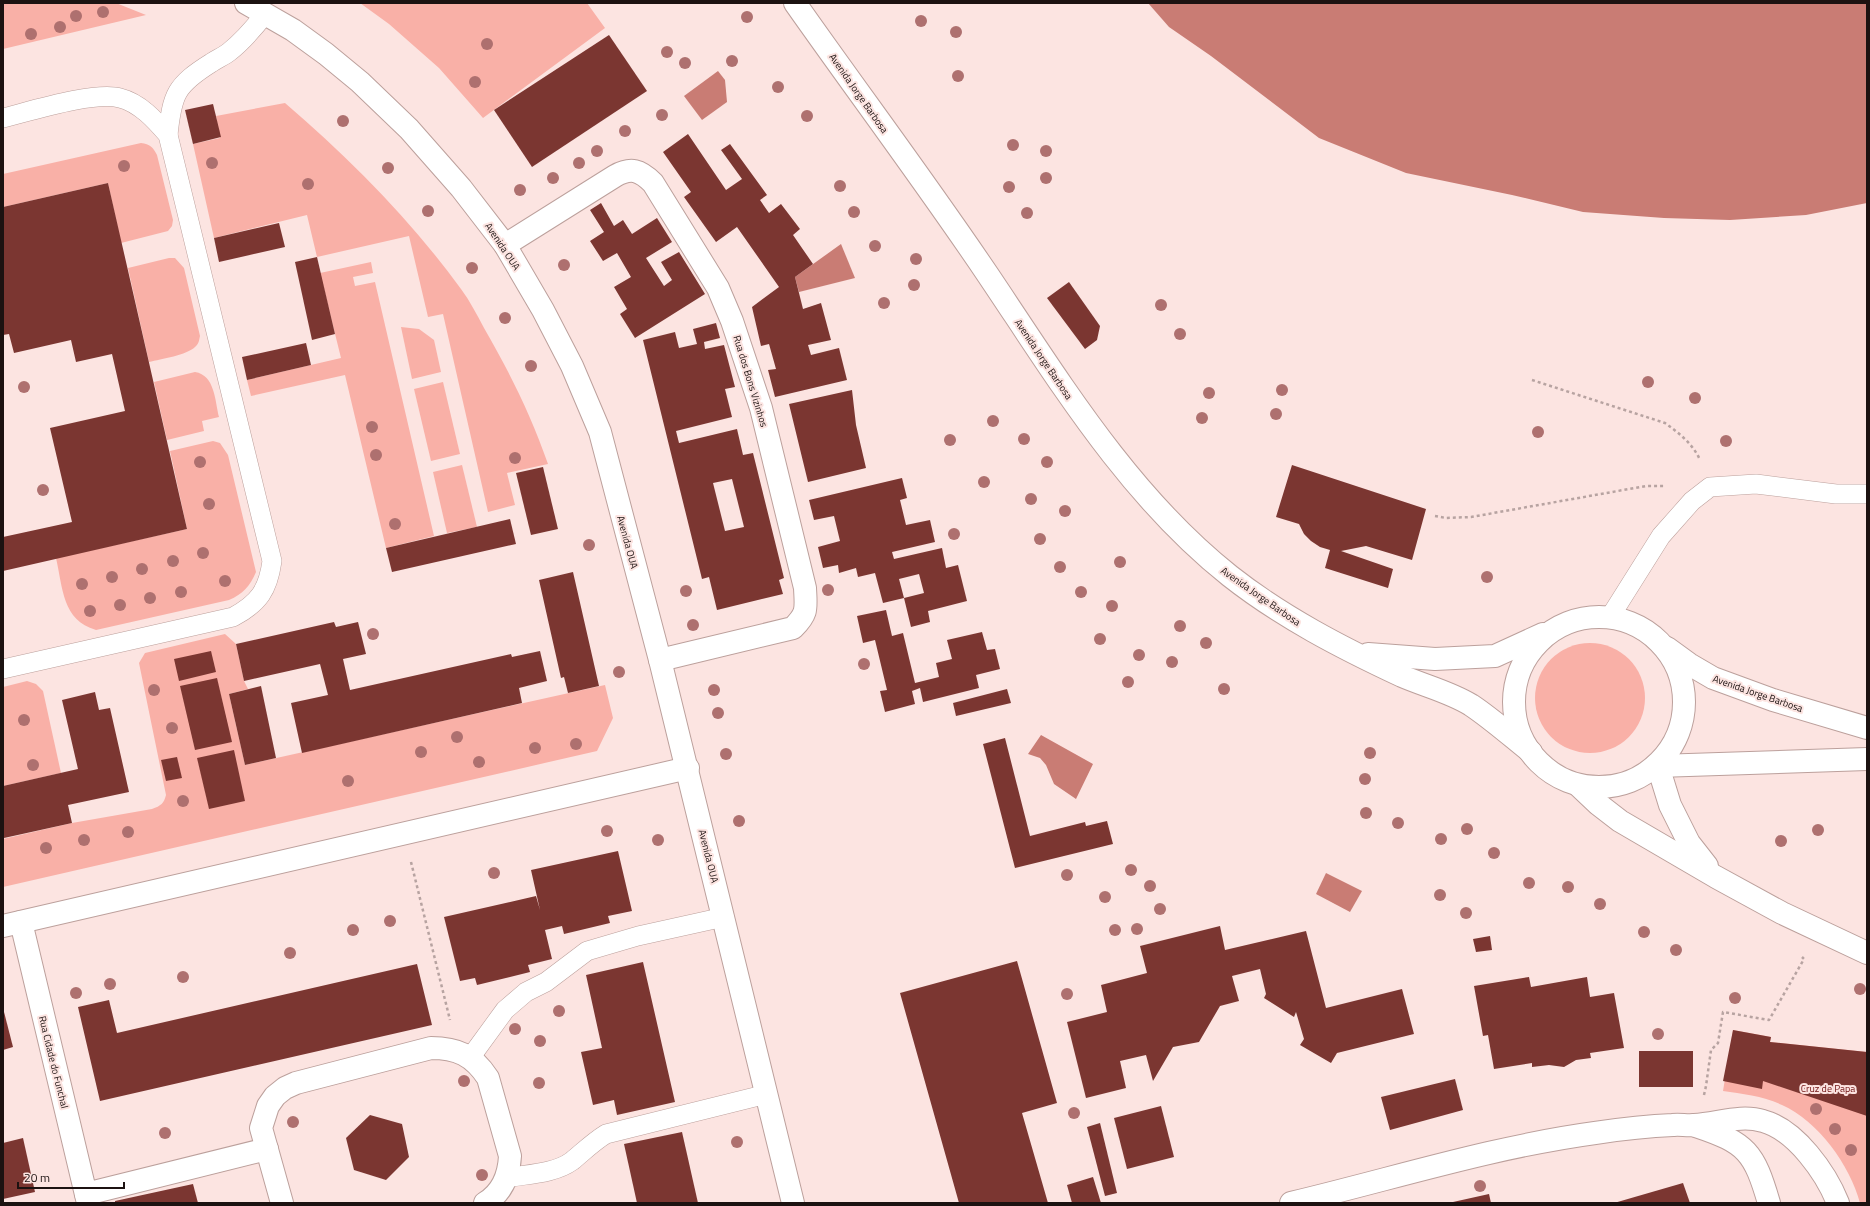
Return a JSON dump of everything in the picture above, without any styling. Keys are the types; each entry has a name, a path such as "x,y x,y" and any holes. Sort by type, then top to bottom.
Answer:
{"street":[{"name":"Avenida OUA","path":"246,3 293,30 326,54 409,129 456,182 504,245 543,310 572,366 600,432 688,768 794,1203"},
{"name":"Avenida Jorge Barbosa","path":"795,3 987,273 1070,398 1147,496 1185,536 1230,576 1277,610 1354,653 1405,677 1432,686 1470,705 1530,752 1549,770 1564,780 1579,786"},
{"name":"Rua dos Bons Vizinhos","path":"504,245 614,176 624,171 634,171 644,174 653,183 718,288 732,321 761,408 805,588 806,610 803,619 793,628 660,660"},
{"name":"Avenida Jorge Barbosa","path":"1354,653 1436,659 1495,656 1552,630 1583,618 1610,617 1639,627 1689,664 1713,678 1773,700 1867,728"},
{"path":"1530,752 1518,727 1514,700 1519,673 1532,649 1552,630"},
{"path":"1579,786 1595,788 1622,784 1658,766 1670,751 1676,738 1684,707 1682,683 1673,660 1658,641"},
{"path":"1658,766 1867,759"},
{"path":"1658,766 1670,805 1689,843 1716,877"},
{"path":"12,924 688,768"},
{"path":"1579,786 1598,804 1620,821 1716,877 1782,913 1867,953"},
{"name":"Rua Cidade do Funchal","path":"12,924 87,1199"},
{"path":"282,1203 261,1128 263,1117 275,1096 285,1088 296,1083 430,1048 446,1048 464,1054 481,1067 488,1078 510,1156 506,1178 499,1191 485,1203"},
{"path":"1291,1203 1492,1153 1556,1140 1638,1127 1674,1124 1693,1125 1746,1118 1763,1121 1775,1126 1798,1144 1823,1173 1838,1203"},
{"path":"1693,1125 1731,1139 1747,1151 1756,1168 1769,1203"},
{"path":"87,1199 267,1149"}],"lane":[{"path":"3,669 233,617 248,609 261,596 270,579 272,561 168,135 170,110 174,97 181,86 195,74 228,53 244,40 265,14"},
{"path":"3,118 99,96 120,98 138,106 153,118 168,135"},
{"path":"1610,617 1661,536 1692,501 1710,488 1756,484 1836,494 1867,494"},
{"path":"464,1054 505,1010 526,992 546,982 587,951 638,936 724,917"},
{"path":"506,1178 561,1167 572,1161 593,1142 606,1134 767,1094"}],"path":[{"path":"1436,516 1446,518 1471,517 1646,486 1710,488 1697,454 1683,436 1665,423 1532,380"},
{"path":"404,833 464,1054"},
{"path":"1706,1086 1711,1050 1718,1043 1723,1012 1769,1020 1804,958 1798,955"}],"green space":[{"path":"3,3 116,3 146,15 3,49"},
{"path":"360,3 587,3 605,28 483,118 439,68 389,24"},
{"path":"285,103 356,168 400,214 441,263 473,308 503,361 519,394 548,464 507,473 515,505 488,512 443,314 428,317 409,236 317,257 307,215 214,238 193,144 220,138 216,116"},
{"path":"141,143 151,146 157,155 173,220 172,226 168,231 121,243 108,183 3,207 3,174"},
{"path":"169,258 175,258 184,268 200,336 199,342 195,347 186,352 149,362 128,268"},
{"path":"371,262 373,273 353,277 355,286 375,282 434,536 386,548 345,375 251,396 247,380 341,358 320,273"},
{"path":"401,327 419,329 434,340 441,372 412,379"},
{"path":"195,372 202,374 210,383 215,397 219,417 202,421 204,431 167,440 154,382"},
{"path":"443,382 460,454 431,461 414,389"},
{"path":"213,441 220,443 228,455 256,572 249,585 238,595 229,600 96,630 76,619 66,602 56,558 187,529 170,451"},
{"path":"462,465 477,527 447,533 433,472"},
{"path":"225,634 236,644 244,681 248,689 229,694 245,765 605,685 613,718 597,751 3,887 3,839 72,823 152,809 162,804 166,795 139,663 145,653"},
{"path":"1590,643 1611,647 1621,652 1629,659 1636,667 1641,677 1645,698 1641,719 1636,729 1629,737 1621,744 1611,749 1590,753 1569,749 1559,744 1551,737 1544,729 1539,719 1535,698 1539,677 1544,667 1551,659 1559,652 1569,647"},
{"path":"27,681 36,684 43,691 61,773 3,786 3,687"},
{"name":"Cruz de Papa","path":"1733,1030 1771,1037 1770,1042 1867,1052 1867,1203 1860,1203 1849,1174 1831,1146 1808,1122 1795,1112 1768,1099 1723,1091"}],"shaded area":[{"path":"1148,3 1867,3 1867,203 1806,215 1730,220 1664,218 1583,212 1512,195 1406,173 1319,138 1211,56 1169,27"},
{"path":"718,71 725,80 727,102 702,120 684,96"},
{"path":"841,244 855,278 799,292 795,277"},
{"path":"1041,735 1093,764 1076,799 1054,784 1046,765 1040,758 1028,754"},
{"path":"1326,873 1362,891 1350,912 1316,894"}],"building":[{"path":"609,35 647,91 532,167 494,110"},
{"path":"213,104 221,137 193,144 185,110"},
{"path":"688,134 726,190 742,179 721,150 730,144 767,195 760,200 769,213 781,204 800,229 793,235 813,264 795,277 803,309 821,303 831,340 808,345 811,355 839,348 847,380 775,397 768,370 776,369 769,344 761,346 752,307 779,287 737,227 716,242 684,197 691,192 663,152"},
{"path":"108,183 187,529 3,571 3,537 72,522 50,428 125,411 112,354 76,362 71,340 14,353 9,334 3,335 3,207"},
{"path":"601,203 614,226 623,220 632,234 657,218 672,242 646,258 664,286 672,280 661,262 679,252 705,294 635,338 620,314 627,309 614,287 631,277 617,253 603,261 590,241 604,232 590,210"},
{"path":"279,223 285,247 219,262 214,238"},
{"path":"317,257 335,334 312,340 295,262"},
{"path":"1069,282 1100,326 1097,340 1085,349 1047,298"},
{"path":"716,323 720,338 704,342 705,349 724,345 735,387 725,389 732,417 676,431 679,443 737,429 743,455 753,453 784,578 779,580 783,594 717,610 709,577 702,579 643,340 675,332 679,348 697,344 693,329","holes":["732,479 744,527 725,531 713,483"]},
{"path":"306,343 311,365 247,380 242,357"},
{"path":"852,390 856,425 866,468 808,482 789,404"},
{"path":"1292,465 1426,509 1412,560 1366,546 1341,551 1393,569 1388,588 1325,568 1330,550 1320,547 1311,541 1304,534 1299,524 1276,517"},
{"path":"543,467 558,529 531,535 516,473"},
{"path":"902,478 907,498 900,500 906,525 930,520 935,542 892,552 894,559 942,548 946,568 958,565 967,601 928,611 930,622 911,627 904,598 883,603 875,573 858,577 856,568 839,573 838,565 823,568 818,547 840,541 834,516 814,520 809,500","holes":["919,574 924,593 904,598 899,579"]},
{"path":"510,519 516,544 392,572 386,548"},
{"path":"573,572 599,686 568,693 564,677 561,678 539,580"},
{"path":"886,610 892,636 903,633 915,683 939,677 936,663 952,659 947,640 982,632 987,650 995,649 1000,669 976,675 979,688 923,702 920,688 912,691 915,704 885,712 880,691 887,690 875,640 863,643 857,616"},
{"path":"334,622 336,627 358,622 366,654 343,659 350,690 511,654 512,657 540,651 547,681 519,688 522,703 302,753 291,703 328,695 320,664 244,681 236,644"},
{"path":"211,651 216,672 179,681 174,659"},
{"path":"217,678 232,742 195,750 180,686"},
{"path":"261,686 276,758 245,765 229,694"},
{"path":"1007,689 1011,703 956,716 953,703"},
{"path":"95,692 99,710 110,708 129,792 68,805 72,823 4,838 3,786 78,769 62,700"},
{"path":"1005,738 1030,836 1085,822 1086,826 1107,821 1113,844 1015,868 983,744"},
{"path":"234,750 245,801 209,809 197,758"},
{"path":"177,757 182,778 166,781 161,760"},
{"path":"618,851 632,911 608,916 610,923 564,934 562,926 545,930 552,959 528,965 530,972 477,985 475,978 460,981 444,917 536,896 540,910 531,870"},
{"path":"1220,926 1225,950 1306,931 1326,1008 1402,989 1414,1034 1337,1053 1331,1063 1300,1045 1304,1039 1296,1012 1294,1017 1264,998 1266,994 1260,969 1232,976 1239,1001 1220,1006 1199,1042 1173,1047 1153,1081 1146,1055 1120,1061 1126,1088 1086,1098 1067,1022 1107,1012 1101,985 1147,973 1140,946"},
{"path":"1490,936 1492,950 1476,952 1473,939"},
{"path":"1017,961 1057,1103 1022,1113 1048,1203 959,1203 900,993"},
{"path":"643,962 675,1102 617,1115 614,1100 593,1105 581,1052 602,1048 586,975"},
{"path":"417,964 432,1025 100,1101 78,1007 109,1000 117,1033"},
{"path":"1529,977 1531,987 1587,977 1590,997 1614,993 1624,1048 1590,1053 1591,1058 1576,1060 1564,1067 1549,1065 1532,1067 1532,1063 1494,1069 1488,1035 1483,1036 1474,986"},
{"path":"3,1008 13,1047 3,1050"},
{"name":"Cruz de Papa","path":"1733,1030 1771,1037 1770,1042 1867,1052 1867,1116 1763,1081 1762,1089 1723,1081"},
{"path":"1639,1051 1693,1051 1693,1087 1639,1087"},
{"path":"1455,1079 1463,1110 1390,1130 1381,1097"},
{"path":"1161,1106 1174,1157 1127,1169 1114,1118"},
{"path":"370,1115 402,1124 409,1157 386,1180 354,1170 346,1138"},
{"path":"1100,1123 1117,1193 1105,1196 1087,1127"},
{"path":"682,1132 698,1203 637,1203 624,1144"},
{"path":"23,1138 35,1192 3,1199 3,1143"},
{"path":"1093,1177 1101,1203 1072,1203 1067,1185"},
{"path":"1683,1183 1690,1203 1614,1203"},
{"path":"193,1184 198,1203 115,1203 115,1201"},
{"path":"1489,1194 1491,1203 1453,1202"}]}
